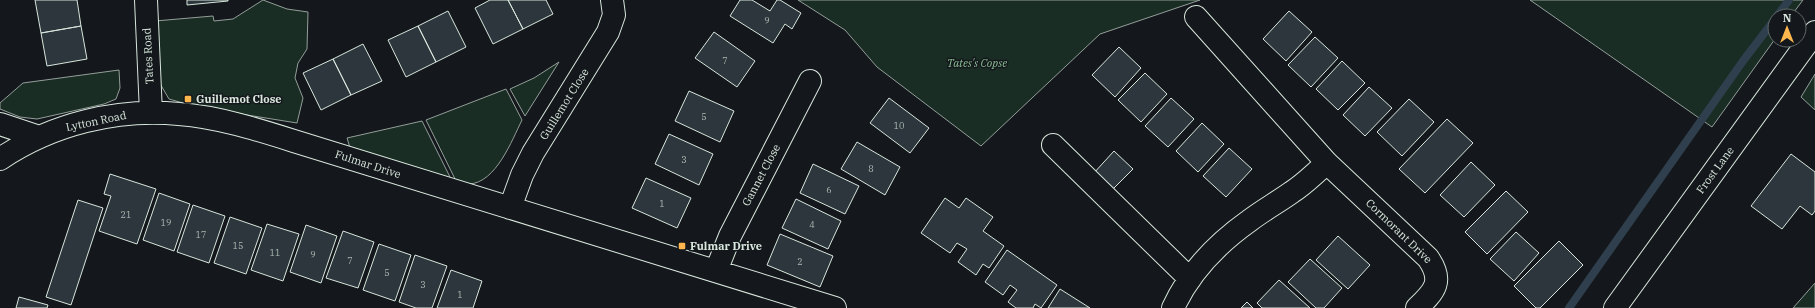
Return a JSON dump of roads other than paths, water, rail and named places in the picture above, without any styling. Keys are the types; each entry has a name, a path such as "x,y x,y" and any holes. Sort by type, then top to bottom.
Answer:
{"street":[{"name":"Tates Road","path":"146,0 151,113"},
{"name":"Guillemot Close","path":"510,208 522,175 530,159 608,32 614,15 612,0"},
{"name":"Cormorant Drive","path":"1196,17 1327,163 1428,258 1434,266 1437,280 1435,287 1418,308"},
{"name":"Frost Lane","path":"1615,308 1815,32"},
{"name":"Gannet Close","path":"716,271 730,236 810,81"},
{"name":"Lytton Road","path":"0,159 39,137 84,121 126,114 151,113"},
{"name":"Fulmar Drive","path":"151,113 180,114 259,130 835,308"},
{"path":"0,124 39,137"},
{"path":"1053,145 1190,279"},
{"path":"1173,308 1180,292 1212,254 1239,229 1294,191 1327,163"}],"waterway":[{"path":"1783,8 1789,0"},
{"path":"1569,308 1743,61 1767,30"}],"place":[{"name":"Guillemot Close","path":"188,99"},
{"name":"Fulmar Drive","path":"682,246"}],"park label":[{"name":"Tates's Copse","path":"977,63"}]}
